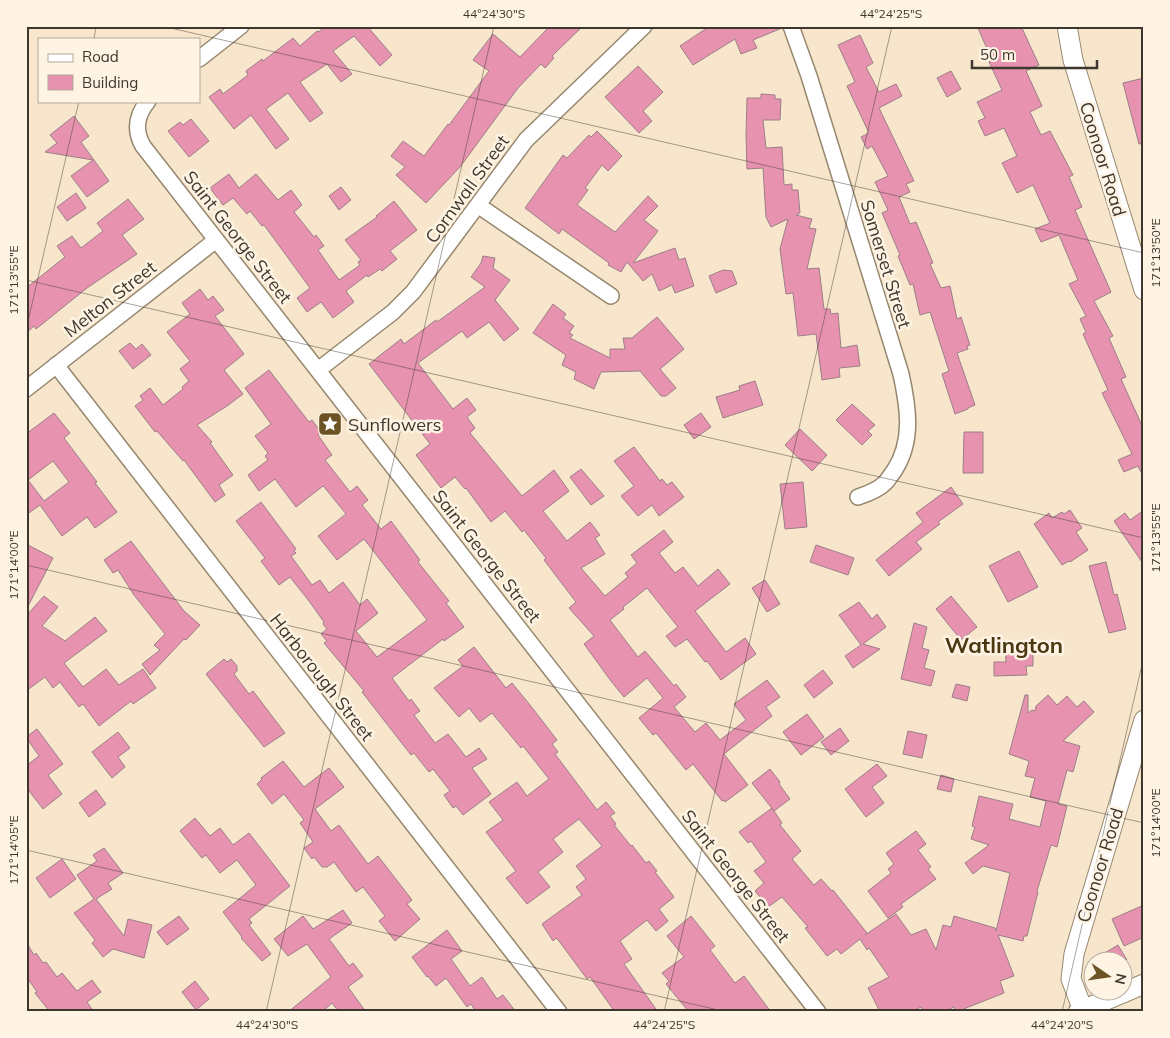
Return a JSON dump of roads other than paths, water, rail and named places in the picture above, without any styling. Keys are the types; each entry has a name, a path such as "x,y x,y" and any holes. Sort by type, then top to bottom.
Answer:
{"street":[{"path":"200,58 241,26"},
{"name":"Cornwall Street","path":"318,370 404,302 417,288 479,206 526,140 644,26"},
{"name":"Somerset Street","path":"791,26 815,95 895,355 907,401 907,433 904,450 898,464 885,483 873,491 858,497"},
{"name":"Coonoor Road","path":"1066,26 1073,60 1144,290"},
{"name":"Saint George Street","path":"147,102 137,120 136,130 138,138 818,1012"},
{"path":"479,206 611,296"},
{"name":"Melton Street","path":"26,388 216,240"},
{"name":"Harborough Street","path":"56,365 559,1012"},
{"name":"Coonoor Road","path":"1081,1011 1071,979 1074,954 1144,720"},
{"path":"1081,1011 1144,984"}],"place":[{"name":"Sunflowers","path":"330,424"}],"district":[{"name":"Watlington","path":"1004,645"}]}
